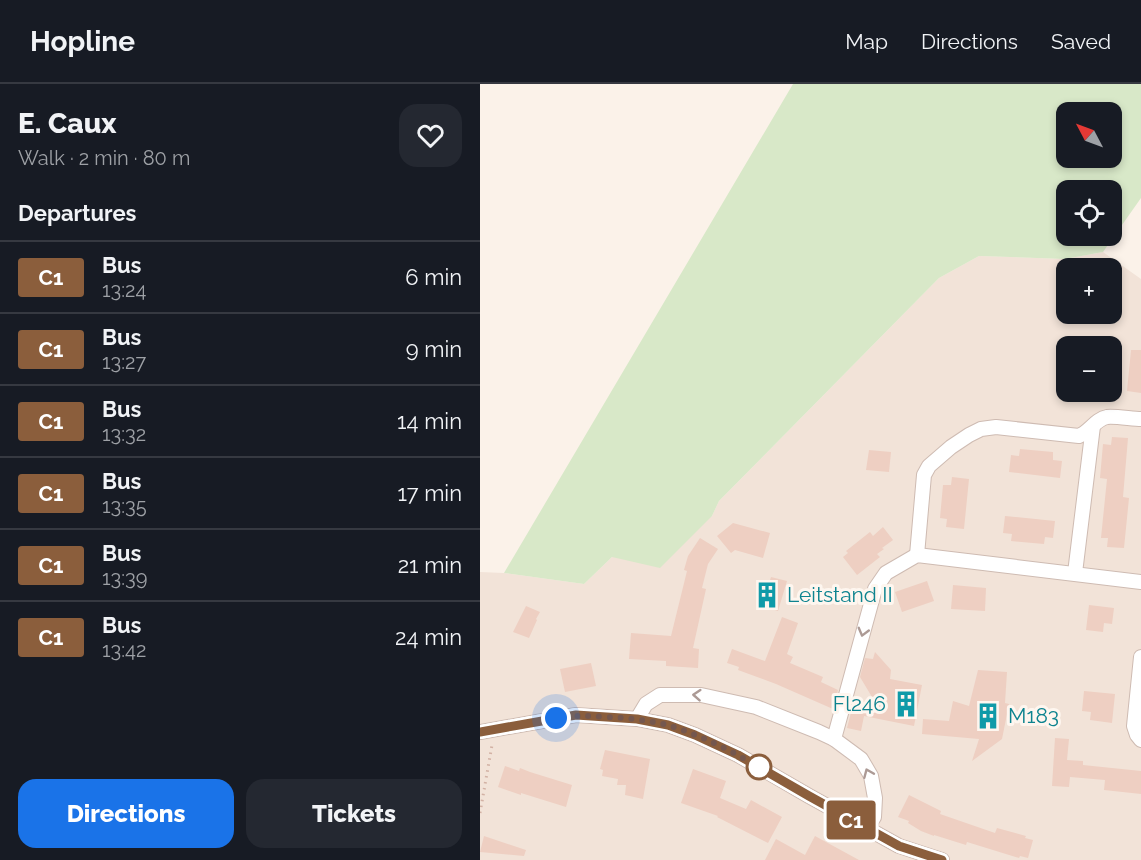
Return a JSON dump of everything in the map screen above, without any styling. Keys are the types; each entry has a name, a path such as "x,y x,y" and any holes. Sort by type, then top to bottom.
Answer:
{"street":[{"path":"917,555 924,475 929,466 969,435 981,429 996,427 1079,436 1106,417 1141,419"},
{"path":"1075,573 1093,426"},
{"path":"834,739 875,589 886,573 917,555 1141,582"},
{"path":"1141,657 1134,726 1141,740"},
{"path":"637,719 646,704 660,695 701,695 756,706 834,739 861,759 871,776 875,798 874,817 867,828"},
{"path":"480,732 576,715 637,719 668,725 738,755 899,846 942,860"}],"path":[{"path":"480,813 494,729"}],"shaded area":[{"path":"1103,252 1111,258 1070,258"},
{"path":"979,256 1056,259 1056,324 1122,324 1122,266 1141,279 1141,860 480,860 480,572 584,584 612,557 712,516 719,501 939,278"}],"green space":[{"path":"793,84 1141,84 1141,198 1122,225 1122,180 1056,180 1056,246 1107,246 1103,252 1056,259 979,256 939,278 719,501 712,516 660,568 612,557 584,584 504,573"}],"building":[{"path":"1131,350 1141,350 1141,393 1127,391"},
{"path":"1112,437 1128,438 1123,497 1129,498 1124,548 1107,547 1108,538 1101,538 1107,479 1100,478 1103,444 1111,445"},
{"path":"1020,449 1053,452 1053,460 1062,461 1060,478 1009,472 1011,455 1019,456"},
{"path":"869,450 891,452 889,472 866,470"},
{"path":"952,477 969,479 964,529 946,527 947,519 940,518 943,485 951,485"},
{"path":"1005,516 1055,521 1053,538 1045,537 1044,544 1011,541 1012,534 1003,533"},
{"path":"733,523 770,533 763,558 735,550 731,553 717,536"},
{"path":"883,527 893,540 877,554 880,557 857,575 843,557 848,553 846,551 870,532 873,536"},
{"path":"700,538 718,549 708,564 702,588 706,589 693,648 699,649 698,668 666,666 666,661 629,659 631,633 671,636 687,571 684,570 688,556"},
{"name":"Leitstand II","path":"771,577 787,581 778,611 762,606"},
{"path":"927,581 934,601 902,612 895,592"},
{"path":"953,585 986,588 985,611 951,609"},
{"path":"1089,605 1114,608 1112,624 1104,623 1103,632 1086,630"},
{"path":"526,606 540,612 529,638 513,632"},
{"path":"782,617 798,623 787,654 793,657 790,663 823,677 821,682 838,690 833,709 738,670 739,667 727,663 732,649 765,661"},
{"path":"875,652 891,670 890,679 922,685 914,726 864,716 861,731 847,728 855,697 878,707 860,677 865,658 873,659"},
{"path":"591,663 596,686 565,692 560,669"},
{"path":"978,670 1007,672 1005,703 1009,704 1002,739 972,761 979,739 922,734 923,719 949,721 953,701 969,706"},
{"path":"1084,691 1115,694 1112,723 1090,720 1091,712 1082,711"},
{"path":"1055,738 1069,739 1067,760 1083,761 1083,765 1141,771 1141,794 1104,790 1105,780 1070,777 1069,787 1052,786"},
{"path":"605,750 650,759 643,799 625,795 626,785 617,785 618,779 602,776 603,770 600,769"},
{"path":"505,766 519,771 520,768 572,785 566,807 498,787"},
{"path":"693,769 726,781 720,798 746,809 751,800 782,817 768,843 718,816 681,803"},
{"path":"909,795 941,811 940,814 995,833 997,828 1026,836 1025,838 1033,840 1028,858 1020,856 1019,858 967,842 966,845 921,831 908,823 909,821 898,817"},
{"path":"484,836 526,850 524,856 480,852"},
{"path":"815,836 859,860 765,860 776,839 805,855"}],"bus line":[{"name":"C1","path":"480,732 576,715 637,719 668,725 738,755 899,846 942,860"}],"place":[{"name":"Leitstand II","path":"767,595"},
{"name":"Fl246","path":"906,704"},
{"name":"M183","path":"988,716"}],"route":[{"path":"556,718 576,715 617,717 668,725 695,735 759,767"}]}
